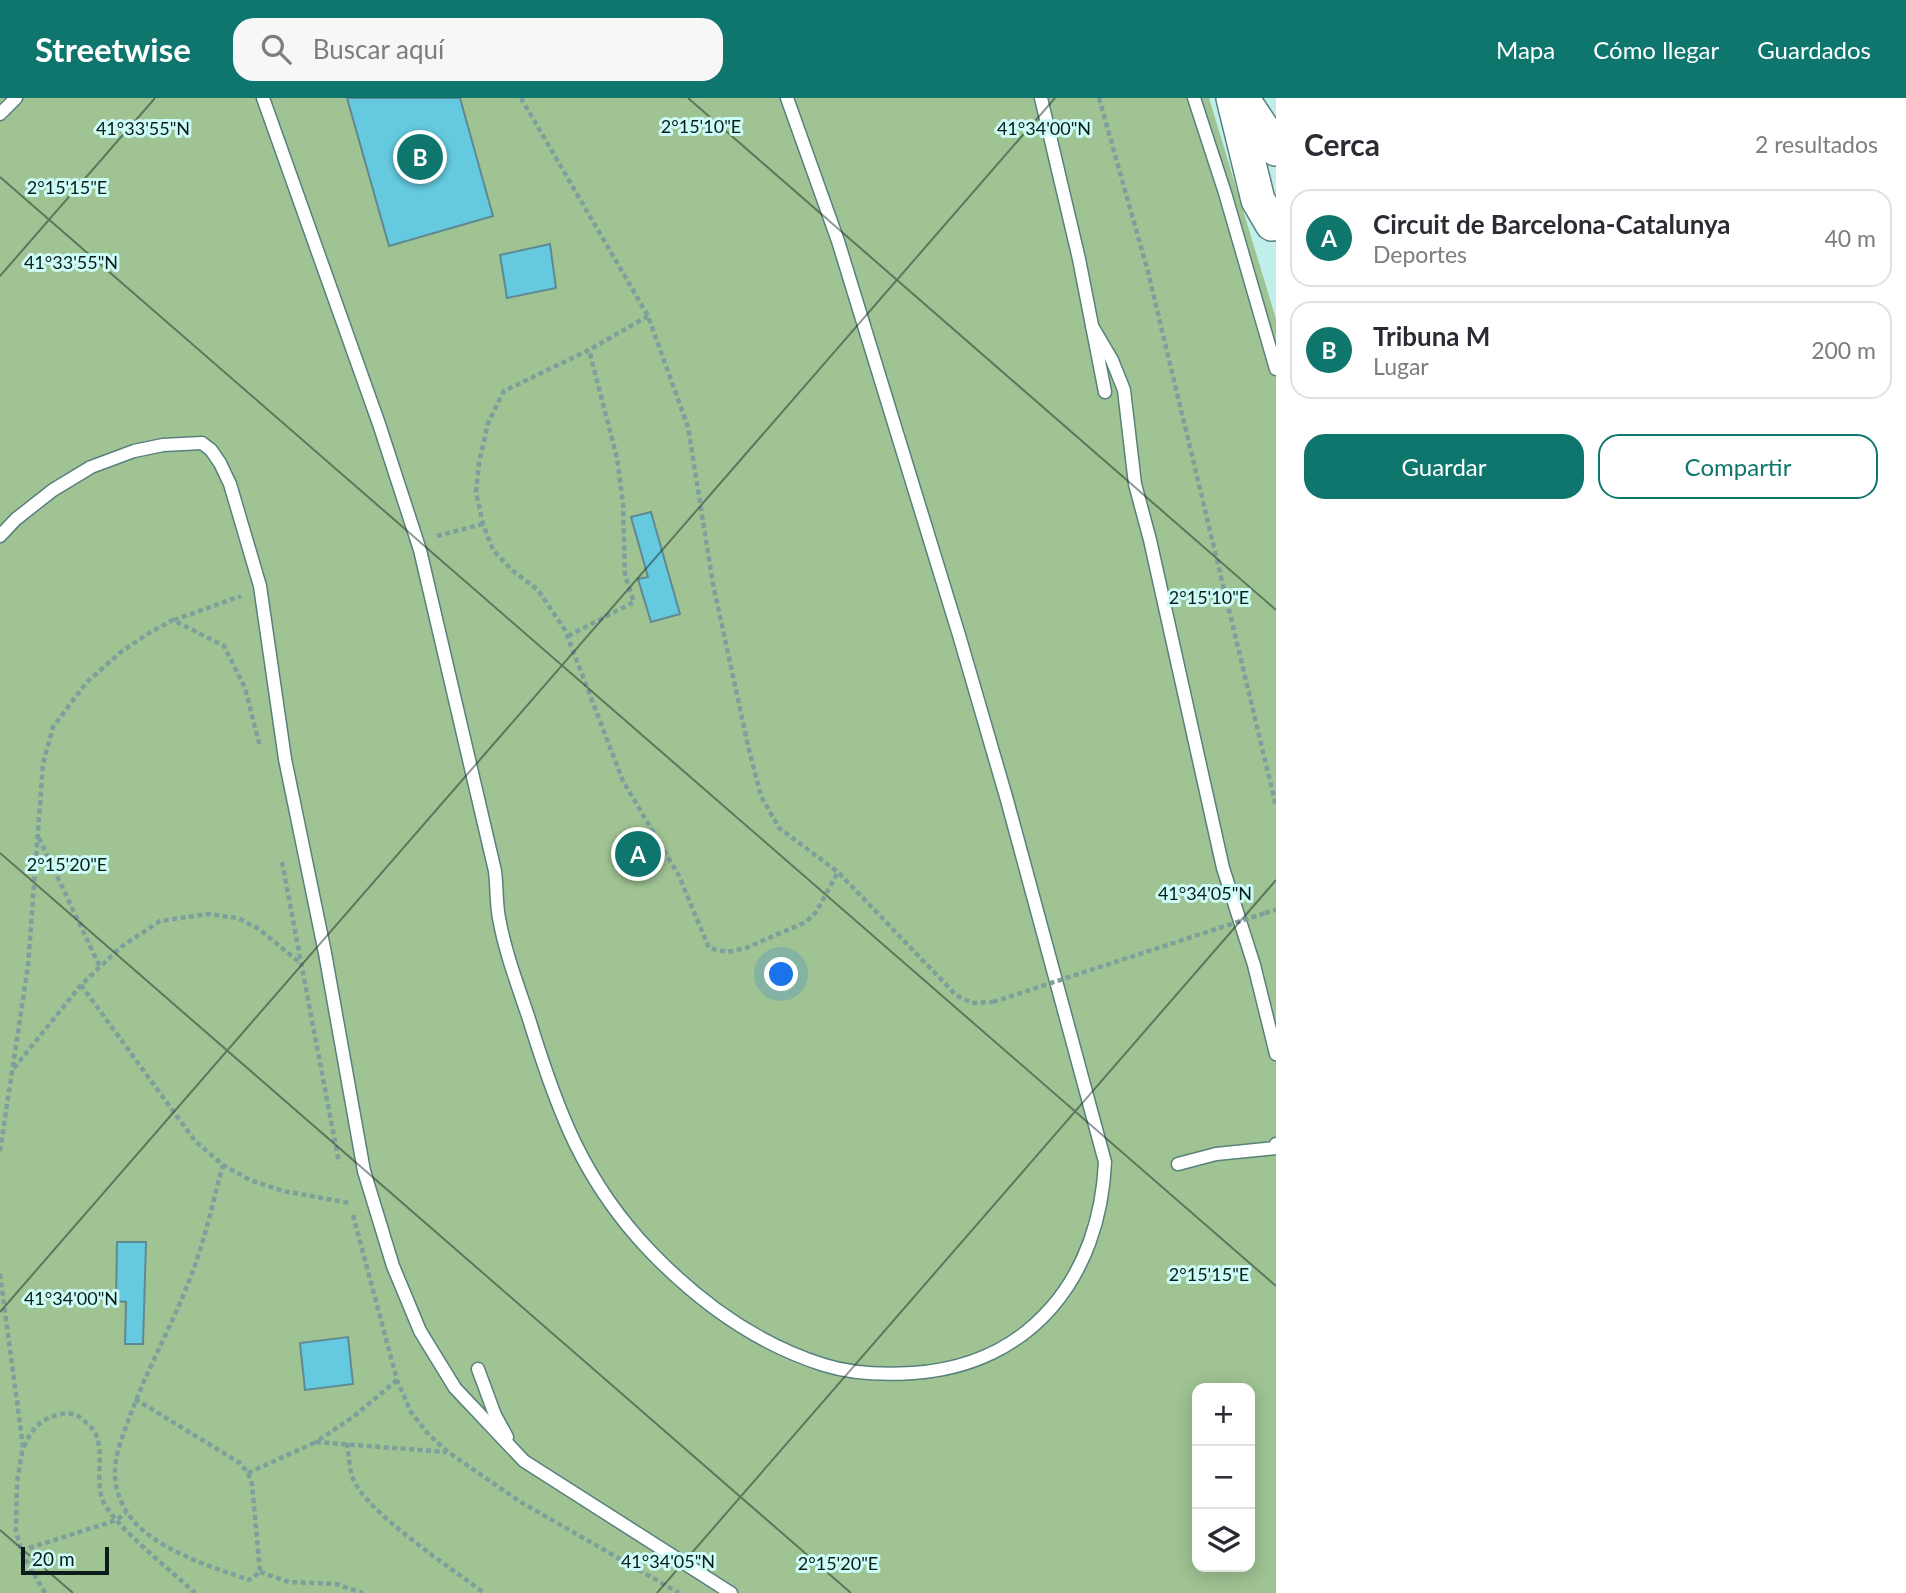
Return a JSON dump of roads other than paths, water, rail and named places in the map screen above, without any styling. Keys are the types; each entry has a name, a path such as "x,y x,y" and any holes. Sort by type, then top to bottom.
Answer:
{"street":[{"path":"1233,98 1258,200 1274,229"},
{"path":"1242,98 1276,149"}],"lane":[{"path":"0,114 16,98"},
{"path":"263,98 379,424 420,550 495,871 499,918 544,1069 575,1148 601,1190 649,1250 714,1309 790,1352 827,1366 863,1373 928,1373 955,1367 1002,1350 1048,1312 1079,1270 1091,1244 1100,1210 1105,1161 1007,800 959,635 838,241 787,98"},
{"path":"1041,98 1061,178 1105,392"},
{"path":"1194,98 1225,193 1276,369"},
{"path":"1093,326 1112,360 1124,390 1135,484 1153,553 1223,868 1254,965 1276,1054"},
{"path":"0,536 16,519 53,490 91,467 134,450 176,443 202,443 220,463 230,484 260,586 285,759 325,953 364,1171 393,1266 420,1331 455,1388 524,1461 731,1593"},
{"path":"1178,1164 1216,1154 1276,1148 1276,1144"},
{"path":"478,1369 495,1415 514,1450"}],"place":[{"name":"Tribuna M","path":"420,157"},
{"name":"Circuit de Barcelona-Catalunya","path":"638,854"}]}
